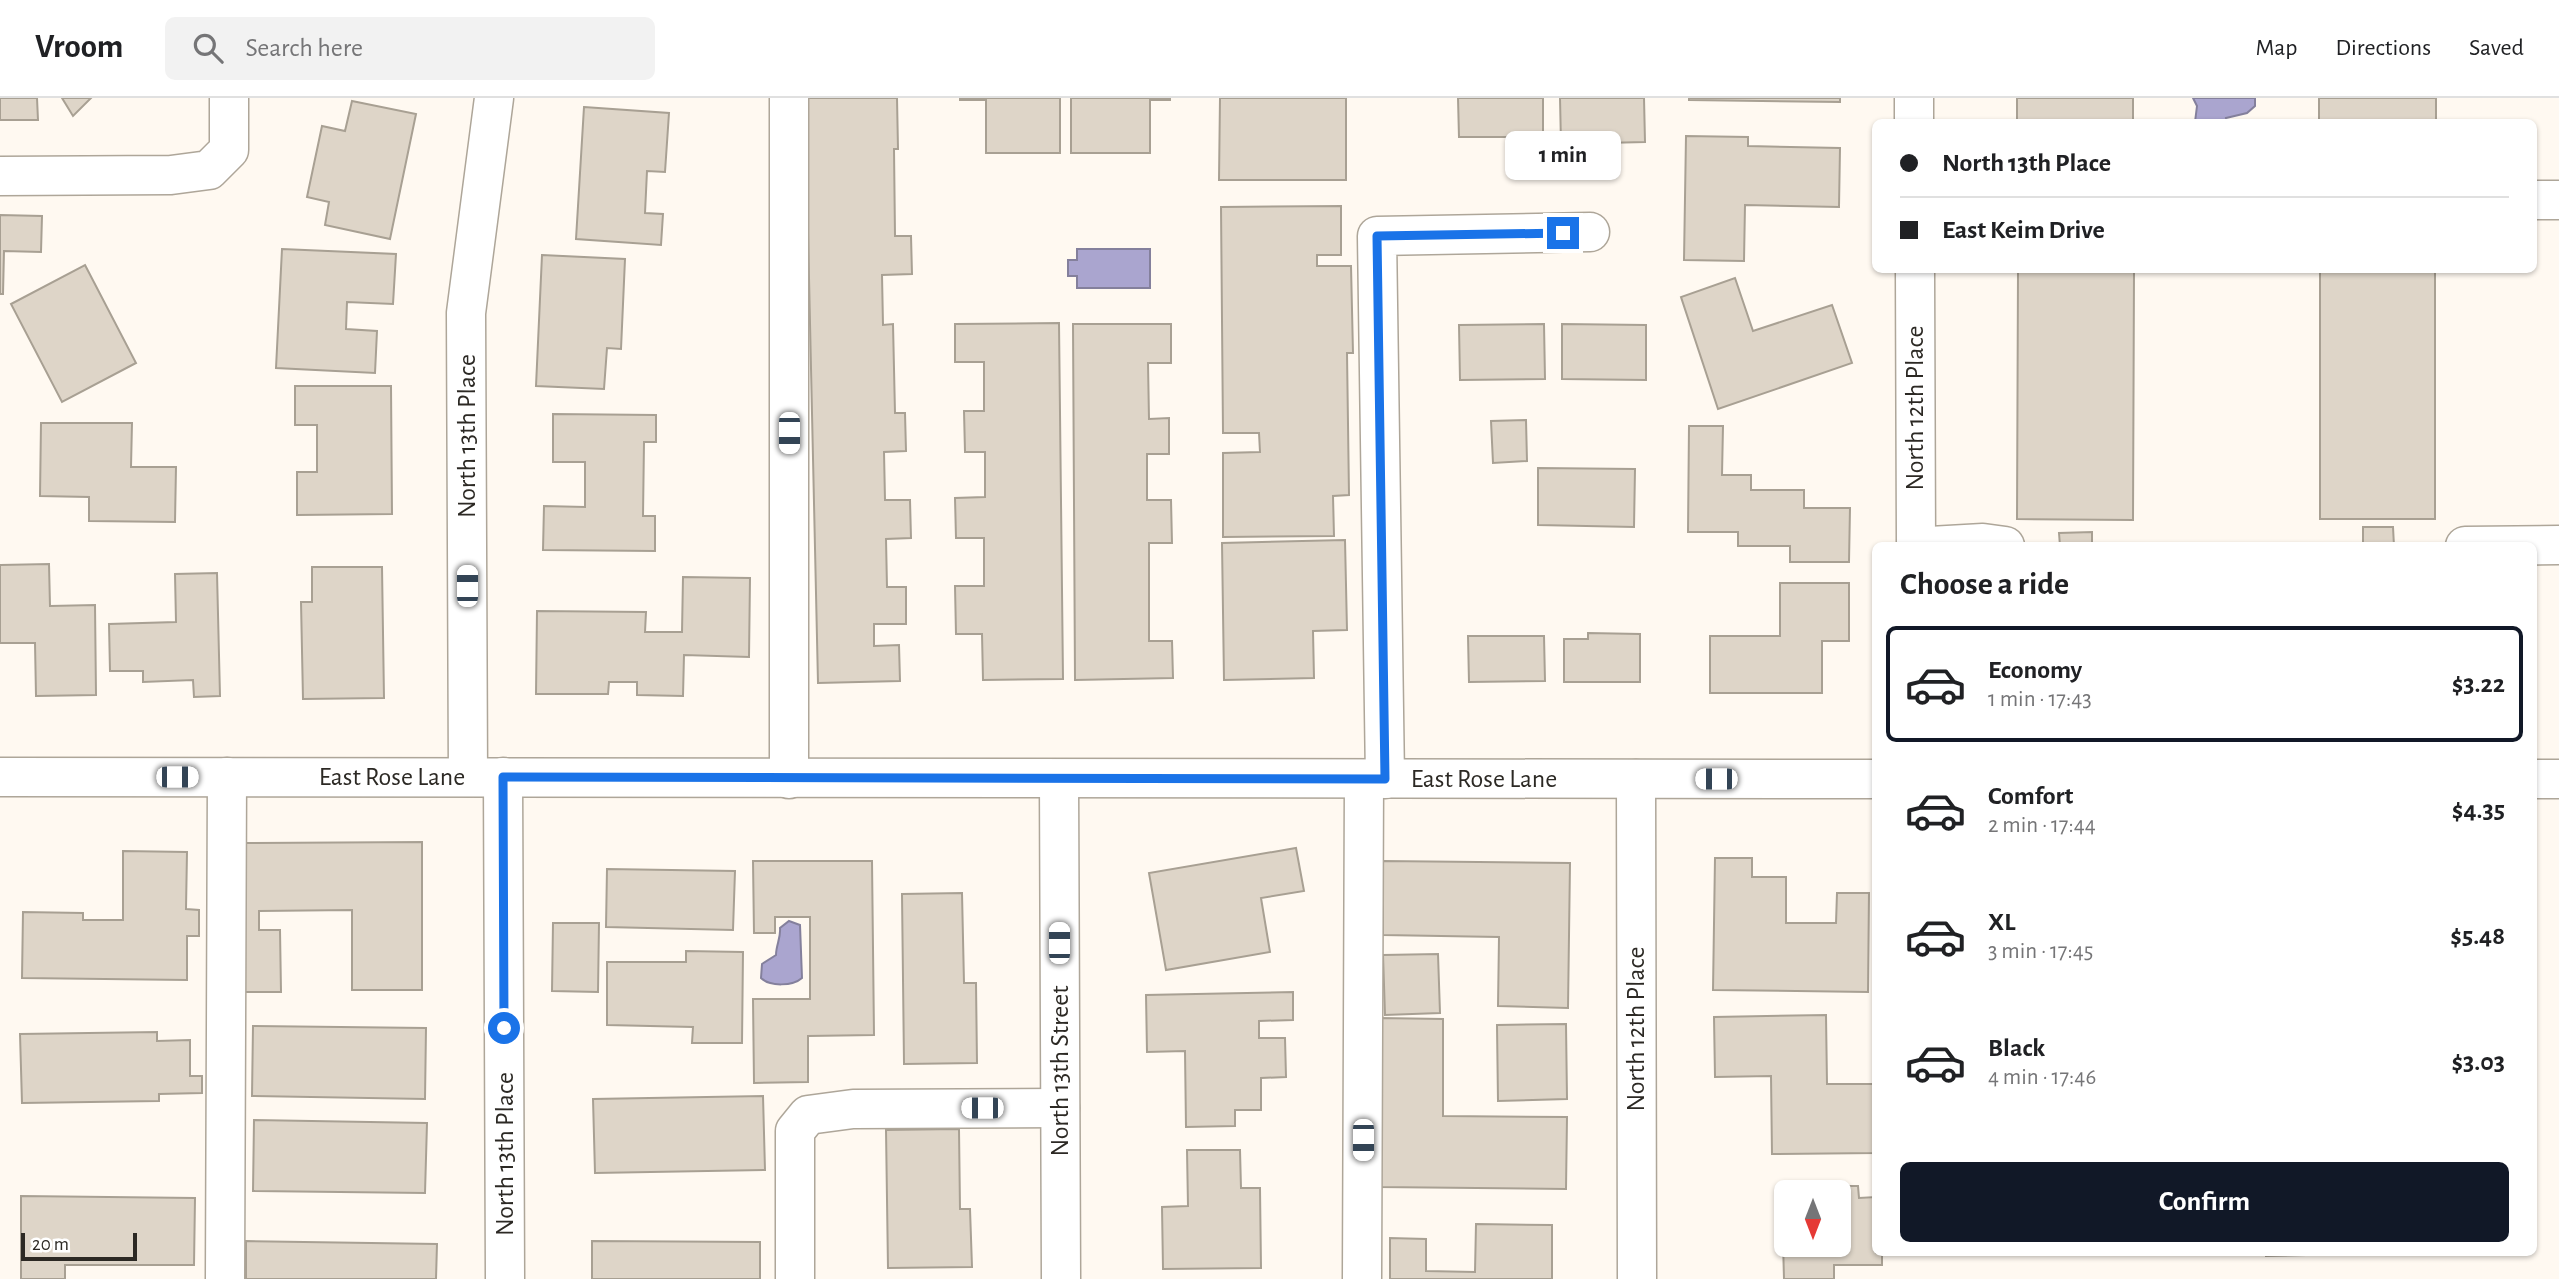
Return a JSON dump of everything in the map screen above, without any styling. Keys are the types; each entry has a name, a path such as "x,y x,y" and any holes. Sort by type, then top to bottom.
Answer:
{"street":[{"path":"0,176 171,175 209,170 229,150 229,98"},
{"name":"North 13th Place","path":"494,98 466,313 505,1279"},
{"path":"789,98 789,779"},
{"path":"1914,98 1914,119"},
{"path":"2537,200 2559,200"},
{"path":"1362,1279 1374,779 1377,236 1590,232"},
{"name":"North 12th Place","path":"1915,273 1916,542"},
{"path":"2537,545 2559,545"},
{"name":"East Rose Lane","path":"0,777 1872,779"},
{"path":"225,1279 227,777"},
{"name":"North 13th Street","path":"1059,779 1061,1279"},
{"name":"North 12th Place","path":"1636,779 1637,1279"},
{"path":"2537,779 2559,779"},
{"path":"795,1279 795,1131 808,1115 853,1109 1060,1108"}],"shaded area":[{"path":"2193,98 2255,98 2255,106 2247,113 2226,119 2195,119 2197,106"},
{"path":"1077,249 1150,249 1150,288 1077,288 1077,276 1068,276 1068,260 1077,260"},
{"path":"789,921 800,925 802,978 787,984 770,983 761,978 762,964 776,955 780,928"}],"building":[{"path":"0,98 37,98 38,120 0,120"},
{"path":"62,98 91,98 73,116"},
{"path":"805,98 897,98 898,149 894,149 895,236 911,236 912,274 882,275 883,325 893,324 895,413 905,413 906,451 884,452 885,500 910,500 911,538 886,539 887,587 906,587 906,624 874,624 874,646 899,645 900,681 818,683"},
{"path":"960,98 1060,98 1060,153 986,153 986,100"},
{"path":"1071,98 1170,100 1150,100 1150,153 1071,153"},
{"path":"1220,98 1346,98 1346,180 1219,180"},
{"path":"1458,98 1543,98 1543,137 1459,137"},
{"path":"1560,98 1644,98 1645,142 1561,144"},
{"path":"1840,98 1840,102 1689,100"},
{"path":"2017,98 2133,98 2133,119 2017,119"},
{"path":"2319,98 2436,98 2436,119 2319,119"},
{"path":"352,101 416,114 390,239 325,225 329,202 307,197 322,126 345,131"},
{"path":"584,107 669,113 665,172 647,171 645,213 663,214 661,245 576,239"},
{"path":"1686,136 1748,137 1748,146 1840,148 1839,207 1745,205 1744,261 1684,260"},
{"path":"1341,206 1341,255 1317,255 1317,266 1351,266 1353,353 1347,353 1349,495 1333,496 1334,536 1223,537 1223,453 1260,452 1259,433 1223,433 1221,207"},
{"path":"0,215 42,216 41,252 4,251 3,294 0,294"},
{"path":"282,249 396,254 393,304 347,302 346,329 377,331 375,373 276,368"},
{"path":"542,255 625,259 621,349 607,348 604,389 536,386"},
{"path":"85,265 136,363 62,402 11,304"},
{"path":"2018,273 2134,273 2133,520 2017,519"},
{"path":"2320,273 2435,273 2435,519 2320,519"},
{"path":"1735,278 1753,331 1832,305 1852,363 1718,409 1681,297"},
{"path":"1059,323 1063,679 983,680 982,634 956,634 955,586 984,586 984,538 956,538 955,498 985,497 985,452 965,452 964,411 984,411 984,362 955,362 955,324"},
{"path":"1073,324 1171,324 1171,363 1148,363 1149,419 1169,418 1169,454 1147,454 1147,500 1171,500 1172,543 1149,543 1149,641 1172,641 1173,678 1075,680"},
{"path":"1544,324 1545,379 1460,380 1459,325"},
{"path":"1562,324 1646,325 1646,380 1562,379"},
{"path":"295,386 391,386 392,514 297,515 297,472 317,472 317,425 295,425"},
{"path":"553,414 656,415 656,442 644,442 643,516 655,516 655,551 543,550 544,506 585,507 585,462 553,462"},
{"path":"1526,420 1527,461 1493,463 1491,421"},
{"path":"41,423 132,423 131,467 176,467 175,522 89,521 89,497 40,496"},
{"path":"1689,426 1723,426 1722,475 1751,475 1751,490 1804,490 1804,508 1850,508 1849,562 1790,562 1790,546 1738,546 1738,532 1688,532"},
{"path":"1538,468 1635,469 1634,527 1538,525"},
{"path":"2363,527 2393,527 2394,542 2363,542"},
{"path":"2092,532 2092,542 2060,542 2059,533"},
{"path":"1345,540 1347,630 1313,631 1314,678 1224,680 1222,543"},
{"path":"49,564 50,606 95,605 96,695 36,696 35,643 0,643 0,565"},
{"path":"312,567 382,567 384,698 303,699 301,602 312,602"},
{"path":"217,573 220,696 194,697 193,680 143,682 143,671 110,671 109,624 176,622 175,574"},
{"path":"683,577 750,578 749,657 684,655 683,696 637,695 637,682 609,682 608,694 536,694 537,611 646,612 645,632 682,632"},
{"path":"1780,583 1849,583 1849,641 1822,641 1822,693 1710,693 1710,636 1780,636"},
{"path":"1588,633 1640,634 1640,682 1564,682 1564,639 1588,639"},
{"path":"1468,636 1544,636 1545,681 1469,682"},
{"path":"422,842 422,990 352,990 352,910 259,911 259,930 280,930 281,992 244,992 243,843"},
{"path":"1296,848 1304,891 1261,898 1270,952 1166,970 1149,873"},
{"path":"123,851 187,852 186,909 199,910 199,936 187,936 187,980 22,978 23,912 83,913 83,920 123,920"},
{"path":"1715,858 1752,858 1752,877 1786,877 1786,923 1836,923 1837,893 1869,893 1868,992 1713,990"},
{"path":"753,861 872,861 874,1035 808,1036 808,1082 754,1083 753,999 810,999 810,917 775,917 775,933 754,933"},
{"path":"1383,861 1570,863 1568,1008 1498,1006 1499,937 1383,935"},
{"path":"607,869 735,871 733,930 606,927"},
{"path":"962,893 964,983 976,983 977,1063 904,1064 902,894"},
{"path":"553,923 599,923 598,992 552,991"},
{"path":"686,951 743,952 742,1043 692,1043 693,1027 607,1025 607,962 686,962"},
{"path":"1438,954 1440,1013 1385,1015 1383,955"},
{"path":"1293,992 1293,1020 1259,1021 1259,1038 1285,1038 1286,1077 1261,1078 1261,1110 1235,1110 1235,1126 1186,1127 1185,1051 1147,1052 1146,995"},
{"path":"1826,1015 1827,1084 1872,1084 1872,1153 1772,1154 1771,1076 1715,1077 1714,1017"},
{"path":"1379,1018 1443,1019 1443,1116 1567,1117 1566,1189 1378,1187"},
{"path":"1566,1024 1567,1099 1498,1101 1497,1025"},
{"path":"253,1026 426,1028 425,1099 252,1096"},
{"path":"157,1032 157,1041 190,1040 190,1076 202,1076 202,1093 159,1094 159,1101 22,1103 20,1034"},
{"path":"763,1096 765,1170 595,1173 593,1099"},
{"path":"254,1120 427,1123 425,1193 253,1191"},
{"path":"959,1129 960,1209 970,1209 972,1267 888,1268 886,1130"},
{"path":"1187,1150 1240,1150 1241,1188 1260,1188 1261,1268 1163,1269 1162,1207 1188,1206"},
{"path":"1852,1186 1858,1186 1859,1198 1872,1197 1872,1256 1882,1256 1882,1265 1834,1265 1834,1279 1784,1279 1783,1257 1851,1257"},
{"path":"21,1196 195,1198 194,1265 65,1265 65,1279 21,1279"},
{"path":"1476,1224 1552,1225 1552,1279 1390,1279 1390,1238 1426,1239 1426,1271 1475,1272"},
{"path":"246,1241 437,1244 436,1279 246,1279"},
{"path":"592,1241 760,1242 760,1279 592,1279"}],"route":[{"path":"504,1028 503,777 1385,779 1377,236 1563,233"}]}
